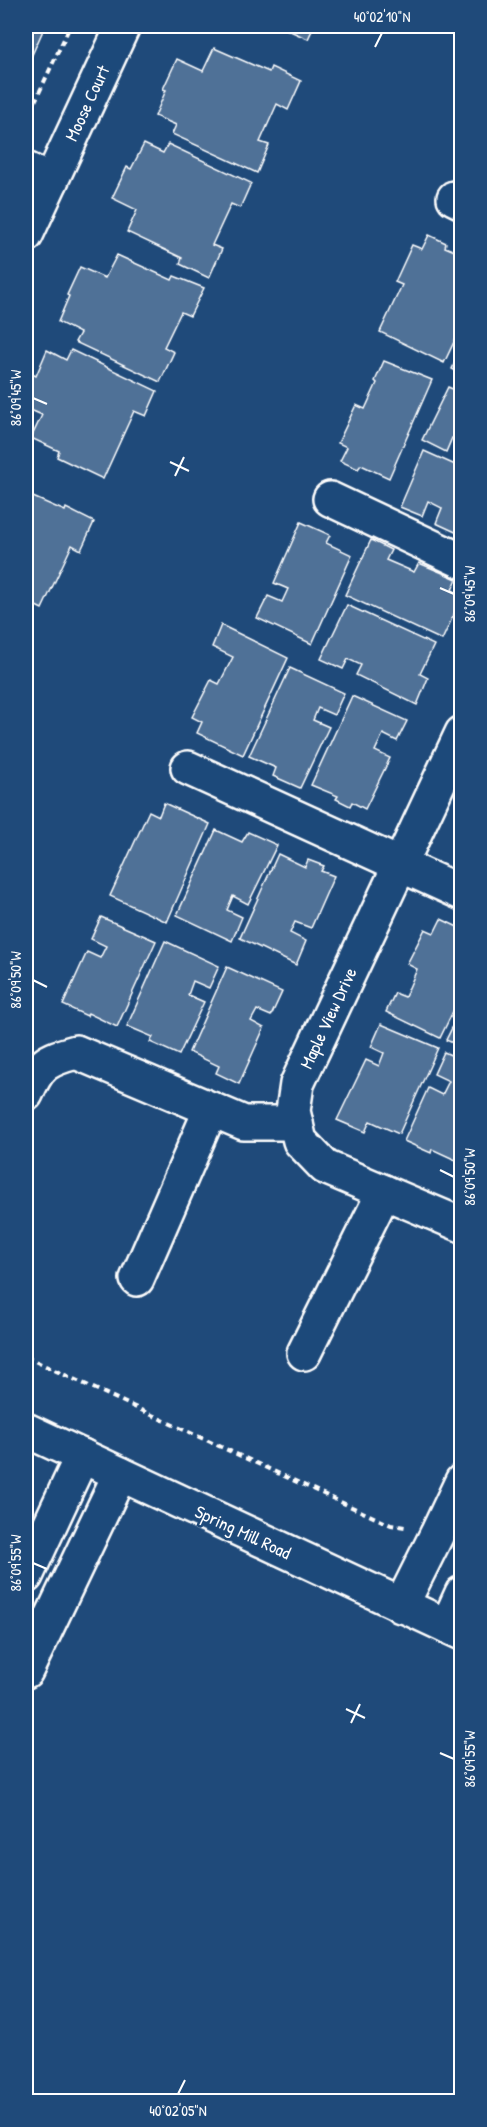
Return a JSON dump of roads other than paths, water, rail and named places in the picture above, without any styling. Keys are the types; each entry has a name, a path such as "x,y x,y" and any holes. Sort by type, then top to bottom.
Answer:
{"street":[{"name":"Moose Court","path":"26,235 38,175 123,26"},
{"path":"330,499 462,561"},
{"name":"Maple View Drive","path":"462,733 297,1084 293,1111 300,1141 325,1167 462,1225"},
{"path":"188,768 462,893"},
{"path":"26,1094 33,1076 49,1059 76,1052 244,1123 296,1122"},
{"path":"137,1279 212,1109"},
{"path":"304,1353 384,1192"},
{"name":"Spring Mill Road","path":"26,1430 454,1630"},
{"path":"26,1576 82,1456"},
{"path":"26,1671 120,1474"},
{"path":"400,1606 462,1481"},
{"path":"454,1630 462,1593"}]}
